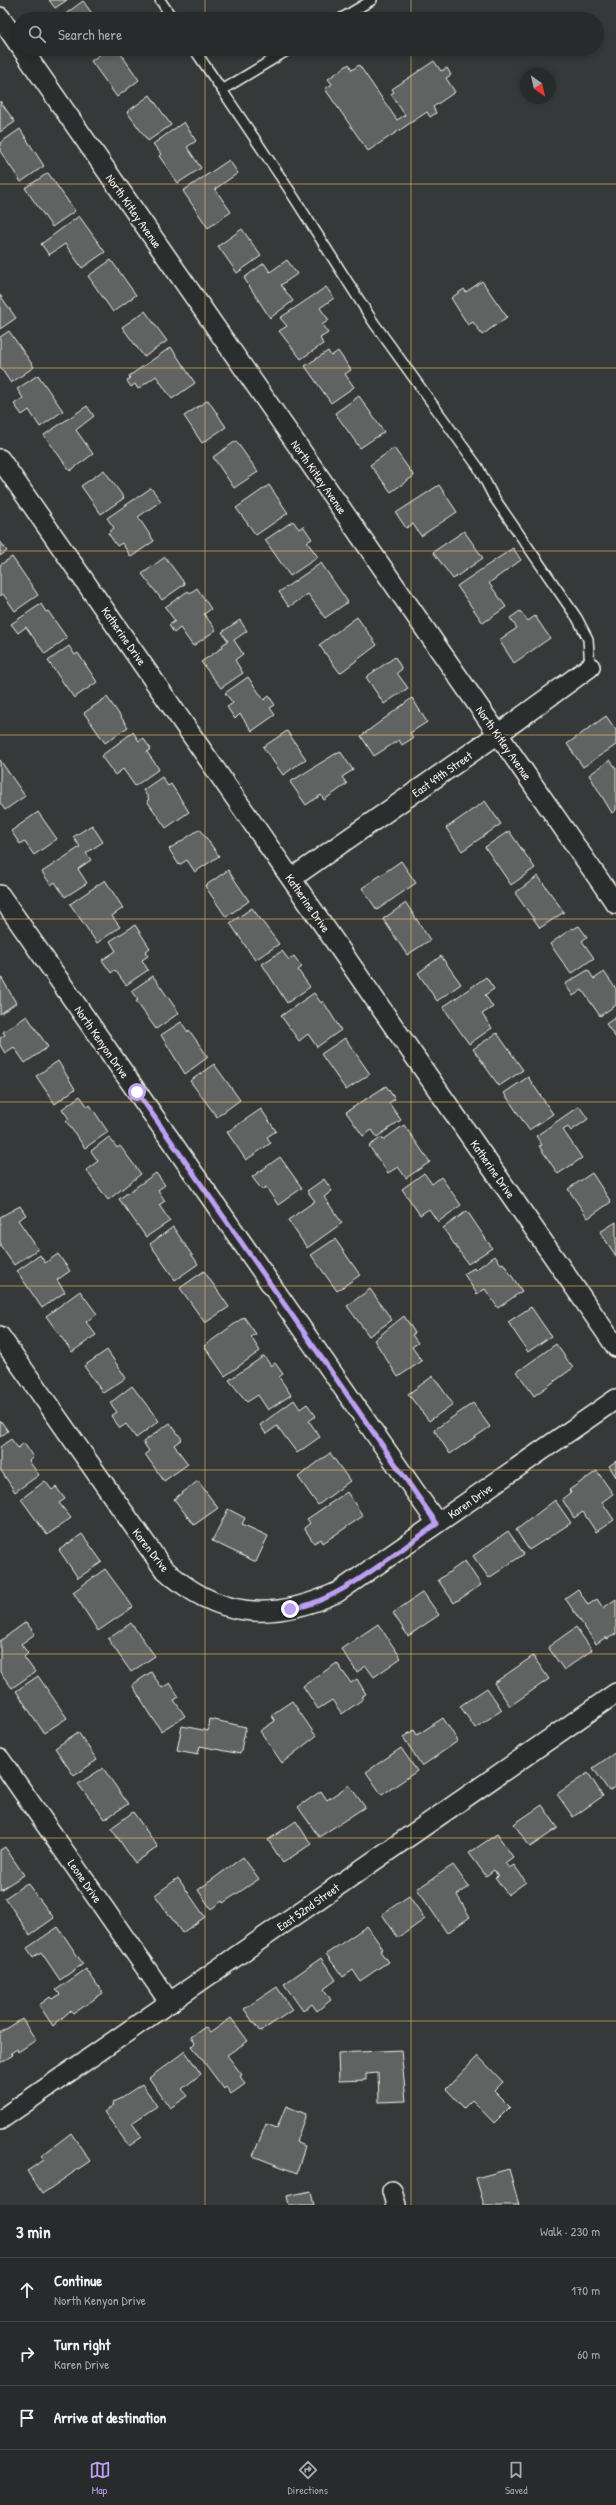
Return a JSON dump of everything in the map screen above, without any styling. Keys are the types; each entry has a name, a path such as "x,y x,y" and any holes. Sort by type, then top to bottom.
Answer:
{"street":[{"path":"0,17 12,35"},
{"name":"North Kitley Avenue","path":"27,56 616,904"},
{"name":"Katherine Drive","path":"0,458 616,1347"},
{"name":"East 49th Street","path":"292,878 498,734 590,667"},
{"name":"North Kenyon Drive","path":"0,895 437,1524"},
{"name":"Karen Drive","path":"0,1336 150,1553 178,1582 213,1601 242,1610 272,1612 310,1605 338,1592 616,1399"},
{"name":"East 52nd Street","path":"0,2120 616,1693"},
{"name":"Leone Drive","path":"0,1759 170,2003"}],"lane":[{"path":"160,0 168,12"},
{"path":"352,12 372,0"},
{"path":"199,56 288,188 374,323 478,467 493,496 577,618 588,639 590,667"},
{"path":"222,90 278,56"}],"building":[{"path":"49,0 67,0 55,8"},
{"path":"83,1 91,12 68,12"},
{"path":"98,56 122,56 139,80 117,97 91,61"},
{"path":"434,61 441,71 447,68 451,75 446,78 455,92 433,107 436,113 430,117 427,112 368,151 325,89 332,84 328,79 349,64 352,70 359,65 397,120 405,115 391,94 394,92 392,89"},
{"path":"150,95 171,125 148,141 127,112"},
{"path":"0,101 15,122 0,132"},
{"path":"184,122 196,141 187,147 201,168 178,183 159,156 161,154 153,144"},
{"path":"20,129 44,166 21,182 0,151 0,143"},
{"path":"229,160 238,173 215,189 231,212 208,228 183,191"},
{"path":"48,173 75,211 52,227 25,188"},
{"path":"79,216 105,252 82,268 65,244 49,255 41,244"},
{"path":"242,229 261,256 237,273 218,246"},
{"path":"111,260 136,295 113,312 88,276"},
{"path":"287,260 297,274 281,285 293,301 270,318 244,278 264,263 270,272"},
{"path":"482,281 507,317 482,335 473,322 468,325 451,298 464,289 466,292"},
{"path":"326,287 334,298 320,308 329,320 322,325 328,333 320,338 323,344 301,359 279,331 287,326 280,318"},
{"path":"0,295 16,318 0,329"},
{"path":"145,311 167,341 144,357 122,327"},
{"path":"9,331 34,367 11,383 0,367 0,337"},
{"path":"171,347 195,383 172,399 156,376 138,389 135,384 131,387 127,381 130,379 129,376"},
{"path":"328,351 331,356 338,351 351,370 345,374 354,387 331,403 305,366"},
{"path":"38,375 63,411 40,427 29,410 22,415 14,404 23,398 17,389"},
{"path":"359,396 384,432 360,448 335,413"},
{"path":"208,400 226,427 202,443 184,416"},
{"path":"87,406 94,416 76,430 93,454 70,471 44,435"},
{"path":"236,441 258,472 234,488 213,457"},
{"path":"394,448 414,476 391,492 370,465"},
{"path":"104,470 124,498 101,514 81,486"},
{"path":"269,485 288,513 256,535 236,508"},
{"path":"439,485 457,512 421,536 413,524 406,528 396,513"},
{"path":"151,488 161,501 138,517 154,541 131,557 122,543 117,546 108,533 114,528 107,518"},
{"path":"293,521 299,529 303,526 312,539 307,542 318,557 290,576 265,540"},
{"path":"464,531 483,558 453,579 433,552"},
{"path":"0,541 7,551 0,556"},
{"path":"513,548 521,560 489,583 506,607 483,623 457,586"},
{"path":"12,557 38,595 15,611 3,594 0,596 0,565"},
{"path":"165,557 185,584 162,600 142,574"},
{"path":"321,563 348,602 325,618 308,594 289,607 279,592"},
{"path":"197,588 211,609 204,614 216,630 193,646 180,628 174,633 169,625 175,621 165,607 188,591 190,593"},
{"path":"41,604 46,612 48,611 67,638 45,654 26,627 18,633 11,624"},
{"path":"520,611 528,621 535,616 550,638 514,663 499,640 517,628 510,618"},
{"path":"357,617 377,645 340,673 319,645"},
{"path":"240,620 247,631 234,640 243,654 235,660 243,673 221,688 201,662 223,647 222,645 228,641 222,632"},
{"path":"69,646 75,655 78,653 97,682 74,698 48,661"},
{"path":"395,657 402,669 397,673 408,688 384,704 366,677"},
{"path":"248,677 264,700 269,696 275,705 270,708 275,715 252,731 240,714 235,719 227,707 233,703 225,693"},
{"path":"107,697 128,727 105,743 84,713"},
{"path":"412,698 427,722 410,733 413,738 402,745 399,740 374,756 361,736"},
{"path":"606,716 616,730 616,745 583,767 567,744"},
{"path":"287,731 306,759 283,775 263,747"},
{"path":"133,732 139,741 143,738 151,749 147,752 159,769 135,786 123,769 115,775 101,756"},
{"path":"340,751 353,770 342,777 347,784 324,800 321,795 306,805 290,782"},
{"path":"0,760 25,796 5,810 0,803"},
{"path":"610,760 616,768 616,810 612,813 589,775"},
{"path":"162,777 168,786 171,784 189,812 166,828 147,801 149,799 143,790"},
{"path":"485,801 501,824 462,851 446,828"},
{"path":"38,812 57,839 34,855 24,841 20,844 11,831"},
{"path":"92,825 103,842 86,853 91,860 78,869 87,883 65,897 55,882 51,885 42,872 80,847 73,837"},
{"path":"200,829 219,856 195,872 187,860 179,865 169,849"},
{"path":"509,831 535,868 511,885 485,847"},
{"path":"401,861 416,883 377,910 362,888"},
{"path":"228,870 249,901 226,917 205,886"},
{"path":"538,876 564,912 540,928 515,893"},
{"path":"105,880 123,908 112,916 120,927 97,943 70,904"},
{"path":"406,903 430,940 407,955 383,919"},
{"path":"252,908 279,944 255,960 230,923"},
{"path":"135,925 150,948 145,952 148,956 142,960 148,970 126,985 115,970 111,973 102,960 116,951 110,941"},
{"path":"579,926 587,937 582,941 594,958 571,974 550,944 572,928 573,929"},
{"path":"282,951 289,960 294,956 302,967 298,970 310,987 287,1003 262,964"},
{"path":"441,956 461,984 437,1001 418,973"},
{"path":"588,970 594,979 604,972 616,989 616,1005 600,1016 582,990 573,996 565,984"},
{"path":"0,975 16,1003 0,1014"},
{"path":"153,976 179,1013 156,1029 136,1001 138,1000 131,991"},
{"path":"486,977 494,989 485,995 493,1007 482,1014 492,1028 469,1044 443,1007"},
{"path":"314,993 321,1003 323,1001 341,1030 317,1047 308,1034 299,1041 281,1016"},
{"path":"27,1016 48,1047 25,1063 14,1047 5,1053 0,1045 0,1038 5,1035 3,1032"},
{"path":"616,1017 616,1038 606,1024"},
{"path":"181,1022 188,1032 189,1030 208,1057 185,1074 161,1035"},
{"path":"497,1033 523,1070 499,1086 473,1049"},
{"path":"345,1038 370,1074 346,1090 321,1054"},
{"path":"58,1061 75,1089 55,1104 36,1076"},
{"path":"214,1064 240,1100 217,1117 190,1081"},
{"path":"528,1077 553,1114 529,1130 504,1093"},
{"path":"386,1086 395,1099 389,1103 401,1120 377,1137 372,1130 363,1136 346,1112"},
{"path":"80,1096 88,1107 90,1105 108,1132 85,1148 66,1121 69,1119 62,1109"},
{"path":"579,1106 588,1119 571,1131 568,1127 563,1130 582,1158 558,1174 539,1146 542,1145 536,1136"},
{"path":"261,1109 276,1131 267,1137 271,1143 246,1160 227,1132"},
{"path":"404,1125 430,1162 406,1178 398,1167 388,1173 369,1146 382,1137 383,1140"},
{"path":"109,1137 117,1148 120,1146 141,1174 108,1200 86,1170 98,1161 91,1151"},
{"path":"280,1157 302,1188 278,1205 266,1187 262,1190 252,1177"},
{"path":"156,1173 165,1185 158,1190 165,1201 159,1205 170,1221 146,1237 119,1199"},
{"path":"424,1173 432,1184 441,1177 461,1205 438,1222 429,1209 420,1215 402,1189"},
{"path":"592,1173 611,1202 588,1218 568,1189"},
{"path":"324,1179 332,1191 324,1197 342,1223 307,1248 288,1220 315,1201 307,1191"},
{"path":"20,1206 26,1215 18,1220 38,1249 14,1265 0,1245 0,1217"},
{"path":"467,1211 492,1248 468,1264 443,1228"},
{"path":"616,1222 616,1256 600,1232"},
{"path":"173,1227 198,1264 175,1280 150,1244"},
{"path":"335,1239 360,1275 337,1291 311,1255"},
{"path":"58,1254 70,1271 57,1280 65,1292 42,1308 17,1271 40,1255 45,1263"},
{"path":"495,1256 501,1264 503,1263 522,1291 498,1308 485,1289 477,1294 464,1274 474,1268 475,1270"},
{"path":"204,1271 229,1307 205,1323 180,1288"},
{"path":"370,1289 392,1320 369,1336 347,1306"},
{"path":"80,1291 97,1314 86,1322 96,1335 72,1352 46,1316"},
{"path":"531,1307 551,1336 528,1352 508,1322"},
{"path":"404,1316 415,1333 412,1335 418,1343 412,1347 422,1361 398,1377 374,1340"},
{"path":"244,1317 256,1334 251,1337 260,1351 225,1376 204,1346"},
{"path":"556,1344 573,1368 534,1396 517,1372"},
{"path":"107,1350 126,1378 103,1393 84,1366"},
{"path":"264,1356 271,1366 275,1363 283,1374 279,1377 291,1395 268,1410 258,1395 247,1402 229,1380"},
{"path":"433,1376 453,1404 429,1421 408,1394"},
{"path":"132,1386 159,1421 136,1438 126,1424 120,1428 111,1416 117,1412 110,1403"},
{"path":"294,1400 300,1409 307,1404 316,1416 309,1421 320,1437 297,1453 277,1426 266,1434 260,1425"},
{"path":"473,1403 490,1427 450,1454 434,1430"},
{"path":"0,1420 8,1431 0,1437"},
{"path":"170,1423 182,1439 174,1445 188,1464 164,1481 145,1454 149,1451 143,1442"},
{"path":"11,1439 18,1448 24,1443 33,1457 29,1461 39,1475 15,1492 0,1469 0,1447"},
{"path":"330,1453 350,1481 318,1505 298,1477"},
{"path":"616,1461 616,1477 609,1466"},
{"path":"597,1471 613,1494 602,1502 614,1520 596,1532 583,1512 574,1518 562,1499 571,1492 569,1490"},
{"path":"45,1481 52,1490 56,1487 65,1499 59,1503 71,1518 47,1535 21,1499"},
{"path":"198,1481 218,1508 194,1525 174,1499"},
{"path":"347,1492 363,1516 323,1543 321,1539 314,1543 304,1528 310,1523 307,1519"},
{"path":"555,1500 571,1523 529,1550 516,1530"},
{"path":"228,1509 245,1518 242,1524 268,1536 256,1562 212,1541"},
{"path":"508,1531 524,1554 489,1578 473,1556"},
{"path":"82,1534 102,1562 78,1578 59,1550"},
{"path":"465,1561 481,1585 454,1603 438,1580"},
{"path":"105,1569 133,1607 98,1631 73,1592"},
{"path":"578,1589 588,1605 597,1599 603,1608 616,1599 616,1634 607,1639 606,1637 596,1644 565,1598"},
{"path":"423,1592 439,1615 408,1636 393,1613"},
{"path":"26,1622 35,1634 21,1644 28,1653 24,1657 35,1672 12,1688 0,1672 0,1641"},
{"path":"131,1623 155,1656 131,1672 108,1639"},
{"path":"378,1624 401,1658 374,1677 366,1666 357,1672 341,1649"},
{"path":"576,1627 592,1650 564,1670 548,1647"},
{"path":"533,1656 549,1679 510,1706 494,1683"},
{"path":"337,1663 351,1683 357,1679 366,1694 361,1697 363,1699 342,1714 332,1700 318,1709 303,1686"},
{"path":"151,1672 162,1688 170,1683 179,1697 174,1700 185,1716 161,1731 132,1685"},
{"path":"38,1676 67,1718 44,1733 16,1691"},
{"path":"487,1688 502,1710 475,1728 460,1706"},
{"path":"292,1701 316,1736 282,1763 260,1731 275,1721 271,1715"},
{"path":"443,1718 458,1741 422,1766 403,1737 414,1730 417,1735"},
{"path":"210,1719 246,1727 240,1754 200,1746 198,1754 177,1750 182,1726 208,1731"},
{"path":"78,1732 97,1760 74,1776 55,1748"},
{"path":"401,1748 417,1771 382,1795 366,1772"},
{"path":"616,1752 616,1786 609,1791 593,1768"},
{"path":"103,1768 128,1804 105,1819 78,1784"},
{"path":"588,1773 603,1796 573,1817 557,1794"},
{"path":"349,1785 365,1807 319,1837 298,1807 321,1791 327,1800"},
{"path":"542,1805 558,1828 530,1847 514,1824"},
{"path":"133,1812 158,1847 135,1863 111,1828"},
{"path":"296,1821 311,1844 283,1863 268,1840"},
{"path":"497,1834 513,1857 505,1863 509,1868 514,1865 526,1882 508,1895 495,1877 498,1876 494,1870 486,1876 469,1853"},
{"path":"5,1847 24,1875 0,1890 0,1850"},
{"path":"243,1857 259,1879 223,1903 222,1901 211,1909 198,1890"},
{"path":"453,1865 469,1887 457,1895 470,1917 447,1933 417,1889"},
{"path":"178,1878 205,1917 182,1933 155,1895"},
{"path":"27,1883 54,1918 30,1935 5,1898"},
{"path":"409,1896 425,1919 398,1938 382,1914"},
{"path":"367,1926 383,1949 380,1951 388,1962 360,1981 353,1970 343,1977 326,1954"},
{"path":"58,1927 83,1964 60,1980 41,1952 33,1957 27,1948"},
{"path":"321,1958 336,1980 324,1989 331,2000 317,2011 312,2004 303,2011 284,1984"},
{"path":"86,1969 103,1993 73,2014 70,2011 53,2026 39,2005 50,1997 52,1999 60,1994 56,1990"},
{"path":"277,1987 292,2010 260,2032 244,2009"},
{"path":"231,2018 248,2041 227,2055 242,2075 240,2076 245,2084 231,2094 226,2087 224,2089 192,2046 195,2043 191,2037 205,2027 210,2033"},
{"path":"22,2019 36,2040 18,2052 17,2049 11,2053 13,2055 0,2063 0,2033"},
{"path":"401,2050 406,2101 379,2102 378,2073 366,2074 366,2080 339,2081 338,2053"},
{"path":"185,2051 201,2074 182,2089 188,2096 170,2108 149,2078"},
{"path":"478,2056 503,2082 494,2091 510,2107 494,2123 472,2100 464,2108 446,2089"},
{"path":"142,2084 157,2106 132,2123 142,2137 129,2146 104,2112 114,2105 113,2103"},
{"path":"286,2106 306,2114 296,2142 305,2146 297,2173 253,2156 266,2124 277,2128"},
{"path":"71,2133 90,2161 42,2194 27,2171 44,2160 41,2156"},
{"path":"509,2169 519,2205 484,2205 476,2178"},
{"path":"311,2191 314,2205 289,2205 287,2196"}],"route":[{"path":"137,1092 437,1524 338,1592 310,1605 290,1609"}]}
